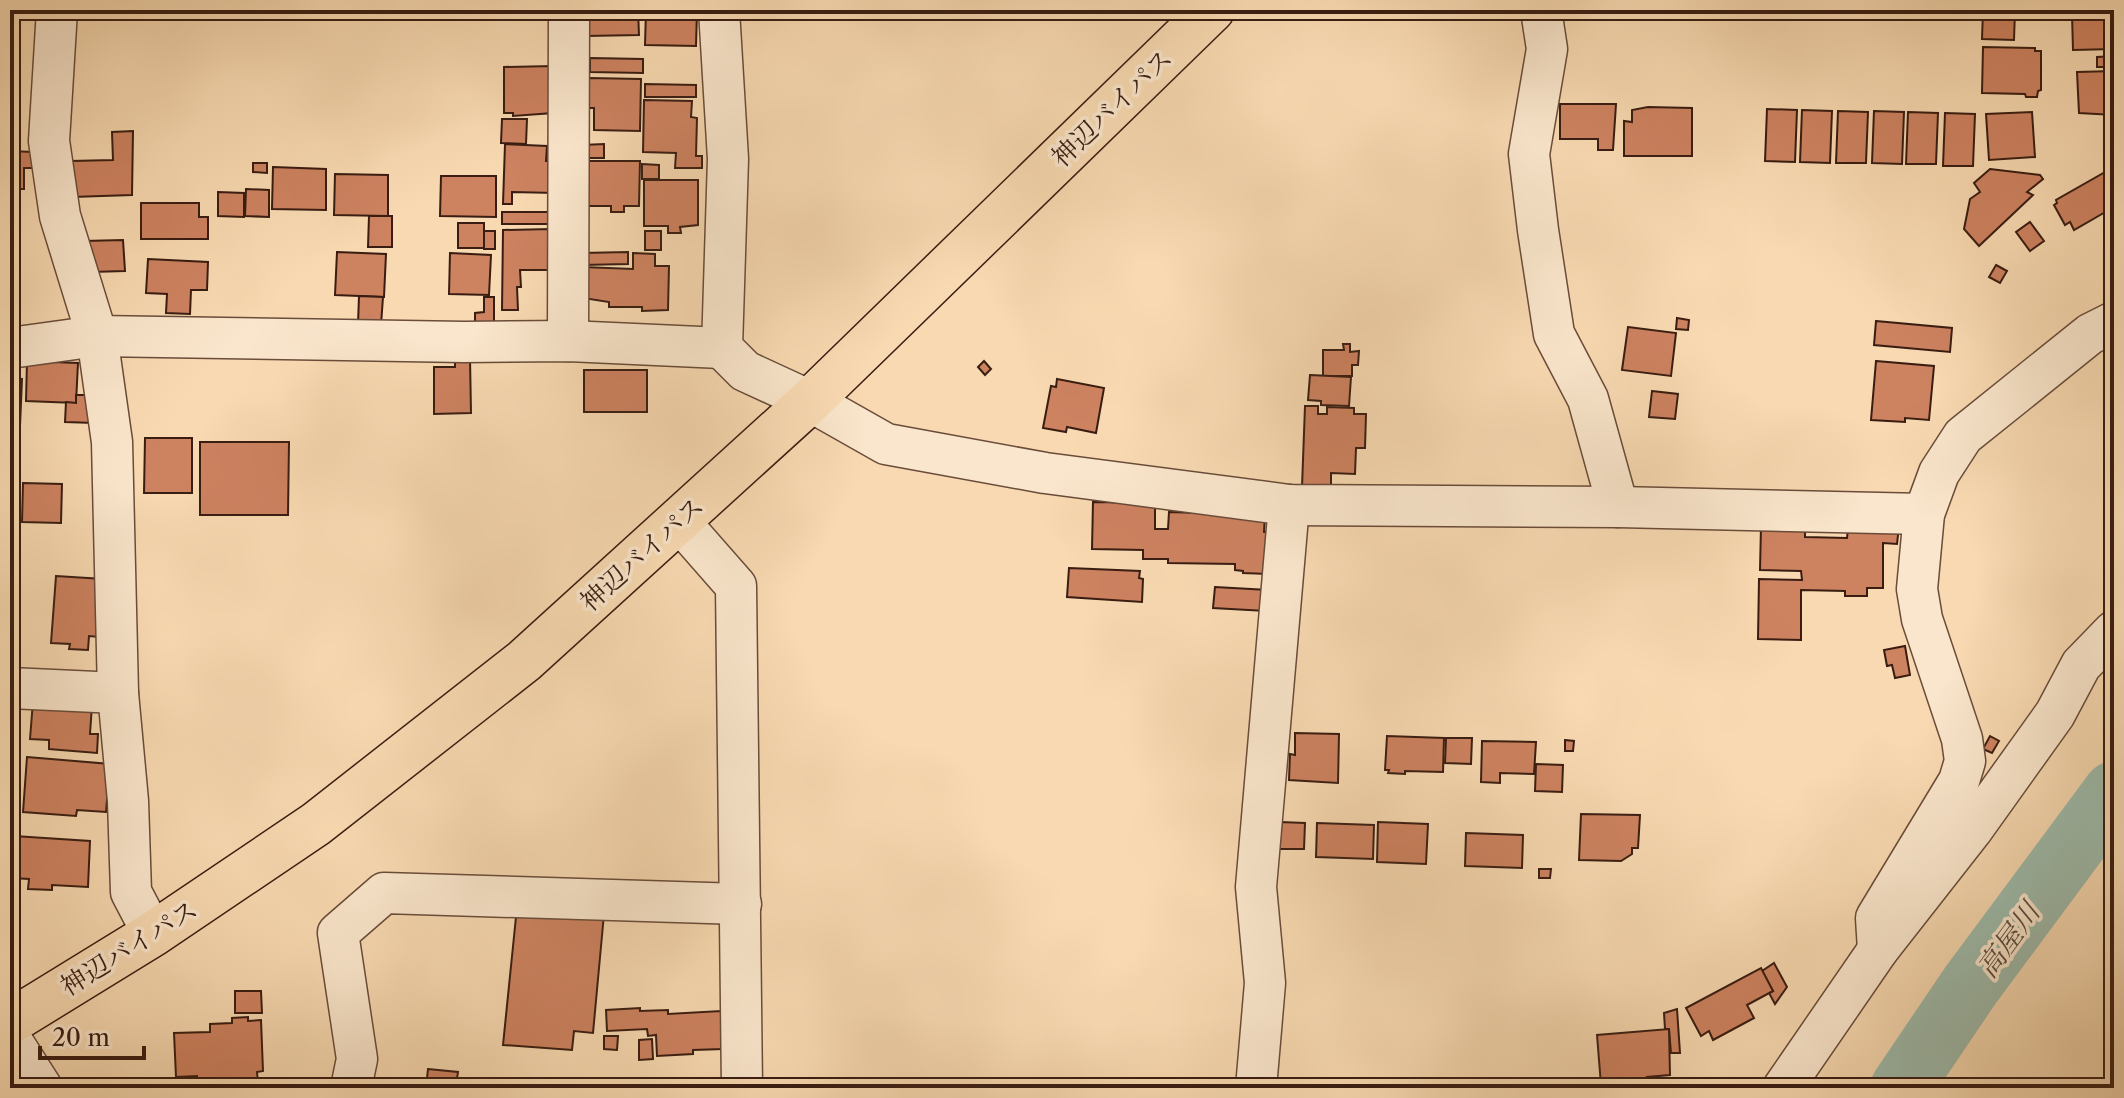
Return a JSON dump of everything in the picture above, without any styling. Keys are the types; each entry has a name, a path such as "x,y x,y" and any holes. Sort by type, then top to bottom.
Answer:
{"highway":[{"name":"神辺バイパス","path":"10,1022 153,934 328,814 524,661 810,401 1212,10"}],"street":[{"path":"57,10 49,141 60,216 97,336 112,442 118,693 128,801 131,892 153,934"},
{"path":"568,341 569,10"},
{"path":"719,10 728,159 722,348"},
{"path":"1541,10 1547,49 1529,154 1542,260 1554,334 1588,399 1618,507"},
{"path":"1878,950 1876,918 1959,781 1965,761 1962,739 1932,652 1917,589 1924,514 1939,473 1963,436 2090,334 2114,322"},
{"path":"10,348 97,336 568,341 722,348 745,371 810,401 886,444 1045,473 1289,505 1618,507 1924,514"},
{"path":"1256,1088 1265,983 1256,887 1289,505"},
{"path":"679,521 736,586 742,1088"},
{"path":"1783,1088 1878,950 1972,830 2055,714 2081,665 2114,631"},
{"path":"10,688 118,693"},
{"path":"351,1088 357,1059 338,933 384,893 741,904"},
{"path":"10,1038 42,1088"}],"building":[{"path":"585,10 638,10 639,35 586,36"},
{"path":"646,10 697,10 696,46 645,45"},
{"path":"1983,10 2015,10 2014,40 1982,39"},
{"path":"2114,13 2114,49 2073,50 2072,14"},
{"path":"1983,47 2035,48 2035,51 2041,51 2041,90 2037,97 1982,93"},
{"path":"2114,56 2114,67 2097,67 2097,57"},
{"path":"590,58 643,59 643,73 590,72"},
{"path":"552,66 553,113 513,116 513,113 504,113 504,67"},
{"path":"2114,71 2114,115 2079,113 2077,72"},
{"path":"589,78 641,79 640,131 594,130 594,108 584,108"},
{"path":"645,84 696,85 696,97 645,97"},
{"path":"644,100 692,101 691,117 697,118 696,156 702,156 702,168 675,168 676,153 643,152"},
{"path":"1560,104 1616,104 1613,150 1598,150 1598,139 1560,139"},
{"path":"1648,107 1692,108 1692,156 1624,156 1624,121 1632,122 1632,110"},
{"path":"1767,109 1797,110 1795,162 1765,161"},
{"path":"1802,110 1832,111 1830,163 1800,162"},
{"path":"1838,111 1868,112 1866,163 1836,163"},
{"path":"1874,111 1904,112 1902,164 1872,163"},
{"path":"1908,112 1938,113 1936,164 1906,164"},
{"path":"2032,112 2035,157 1989,160 1986,114"},
{"path":"1945,113 1975,114 1973,166 1943,166"},
{"path":"502,119 527,119 526,144 501,143"},
{"path":"133,131 132,195 72,197 71,161 113,160 112,132"},
{"path":"505,144 547,146 546,161 556,161 555,193 512,192 512,204 503,204"},
{"path":"604,144 604,158 582,158 582,145"},
{"path":"10,151 33,152 33,168 24,168 24,189 13,189 13,210 10,210"},
{"path":"587,161 640,161 639,206 624,206 624,212 611,212 611,206 587,206"},
{"path":"253,163 267,163 267,173 253,172"},
{"path":"642,164 659,165 659,179 642,179"},
{"path":"273,167 326,169 326,210 272,209"},
{"path":"2114,167 2114,207 2074,230 2070,222 2065,225 2054,205 2056,200"},
{"path":"1990,169 2040,175 2043,179 2027,192 2033,195 1979,246 1964,229 1970,199 1980,192 1974,183"},
{"path":"335,174 388,175 388,216 334,215"},
{"path":"441,176 496,176 496,217 440,216"},
{"path":"644,180 698,180 698,225 680,227 681,233 668,233 668,226 644,226"},
{"path":"246,189 269,190 269,217 245,216"},
{"path":"218,192 244,193 244,217 218,216"},
{"path":"141,203 199,203 199,217 208,217 208,239 141,239"},
{"path":"502,212 555,212 555,224 502,224"},
{"path":"369,216 392,216 392,247 368,247"},
{"path":"2030,222 2044,241 2030,251 2016,232"},
{"path":"458,223 484,223 484,248 458,248"},
{"path":"551,229 553,270 520,270 518,310 502,310 503,230"},
{"path":"484,231 495,231 495,249 484,249"},
{"path":"645,231 661,231 661,250 645,250"},
{"path":"123,240 125,271 91,272 84,241"},
{"path":"337,252 386,254 384,297 335,295"},
{"path":"628,252 628,264 582,265 582,253"},
{"path":"450,253 491,255 489,295 449,294"},
{"path":"633,253 655,254 655,266 669,266 668,310 609,307 609,302 583,298 583,267 633,269"},
{"path":"148,259 208,262 207,290 191,290 190,314 166,313 167,294 146,293"},
{"path":"1996,265 2007,271 2000,283 1989,277"},
{"path":"359,296 383,297 381,325 358,324"},
{"path":"484,297 494,297 494,325 475,325 475,313 484,312"},
{"path":"1677,318 1689,320 1688,330 1676,329"},
{"path":"1876,321 1952,328 1950,352 1874,345"},
{"path":"1628,327 1676,333 1671,376 1622,370"},
{"path":"1343,344 1350,344 1350,352 1359,351 1358,365 1352,365 1352,376 1323,376 1323,350 1344,350"},
{"path":"470,358 471,413 434,414 434,367 455,367 455,359"},
{"path":"27,361 78,363 76,403 26,401"},
{"path":"984,361 991,369 985,375 978,367"},
{"path":"1876,361 1934,366 1929,420 1871,420"},
{"path":"584,370 647,370 647,412 584,412"},
{"path":"1310,375 1351,377 1349,406 1321,405 1321,401 1308,400"},
{"path":"10,378 22,379 20,426 10,426"},
{"path":"1057,379 1104,388 1096,433 1067,427 1066,432 1043,428 1051,386 1056,387"},
{"path":"1652,391 1678,394 1675,419 1649,417"},
{"path":"76,395 91,395 94,423 65,422 66,402 76,403"},
{"path":"1305,406 1318,406 1318,414 1327,414 1327,407 1354,408 1354,414 1366,414 1365,448 1356,448 1355,474 1331,473 1331,489 1302,487"},
{"path":"145,438 192,438 192,493 144,493"},
{"path":"200,442 289,442 288,515 200,515"},
{"path":"23,483 62,484 61,523 22,522"},
{"path":"1093,502 1155,503 1155,529 1168,529 1169,512 1265,515 1264,532 1270,533 1268,574 1243,573 1235,570 1235,564 1168,563 1168,559 1143,559 1143,550 1092,549"},
{"path":"1761,526 1805,527 1805,537 1847,538 1848,528 1895,530 1898,535 1897,544 1883,543 1883,588 1867,588 1867,596 1845,596 1845,591 1801,590 1801,640 1758,639 1759,579 1802,580 1801,571 1760,570"},
{"path":"1069,568 1140,571 1139,578 1143,579 1142,602 1067,597"},
{"path":"56,576 103,579 99,637 89,636 88,650 69,649 70,644 51,643"},
{"path":"1215,587 1268,590 1266,611 1213,608"},
{"path":"1905,646 1910,675 1895,678 1892,665 1887,666 1884,650"},
{"path":"33,701 92,705 90,734 98,734 97,753 49,749 49,740 30,739"},
{"path":"10,710 19,710 16,754 10,754"},
{"path":"1295,733 1339,734 1338,783 1289,780 1290,754 1295,755"},
{"path":"1387,736 1444,738 1443,772 1388,773 1389,770 1385,770"},
{"path":"1990,736 1999,741 1992,753 1983,749"},
{"path":"1446,738 1472,738 1471,764 1445,763"},
{"path":"1565,740 1574,741 1573,751 1565,751"},
{"path":"1482,741 1536,742 1534,774 1500,773 1500,783 1481,782"},
{"path":"27,757 110,764 106,812 77,810 76,816 23,812"},
{"path":"1536,764 1563,765 1562,792 1535,791"},
{"path":"1581,814 1640,815 1638,848 1632,848 1632,854 1621,861 1579,860"},
{"path":"1280,822 1305,823 1304,849 1279,849"},
{"path":"1378,822 1428,824 1426,864 1377,862"},
{"path":"1317,823 1374,825 1373,859 1316,857"},
{"path":"1466,833 1523,835 1522,868 1465,866"},
{"path":"14,836 90,841 88,887 52,885 52,890 28,889 29,879 12,878"},
{"path":"1539,869 1551,869 1550,878 1539,878"},
{"path":"517,907 604,914 593,1033 574,1031 572,1050 503,1045"},
{"path":"1774,963 1787,987 1775,1004 1769,993 1773,991 1762,971"},
{"path":"1761,968 1773,991 1747,1005 1754,1018 1713,1040 1709,1031 1701,1036 1686,1008"},
{"path":"235,991 261,991 262,1013 235,1013"},
{"path":"640,1008 640,1011 668,1010 668,1014 721,1011 723,1049 657,1056 656,1035 648,1036 647,1029 607,1031 606,1010"},
{"path":"1677,1009 1680,1053 1671,1053 1664,1013"},
{"path":"248,1017 248,1021 261,1020 263,1071 257,1072 258,1083 197,1086 197,1076 176,1077 174,1033 210,1032 210,1024 232,1023 232,1018"},
{"path":"1669,1029 1670,1075 1647,1077 1648,1084 1622,1087 1622,1083 1601,1085 1597,1035"},
{"path":"604,1036 618,1036 617,1050 604,1049"},
{"path":"652,1039 653,1059 639,1060 639,1040"},
{"path":"428,1069 458,1072 456,1085 473,1088 396,1088 426,1087"}],"waterway":[{"name":"高屋川","path":"1901,1088 1970,986 2114,792"}]}
